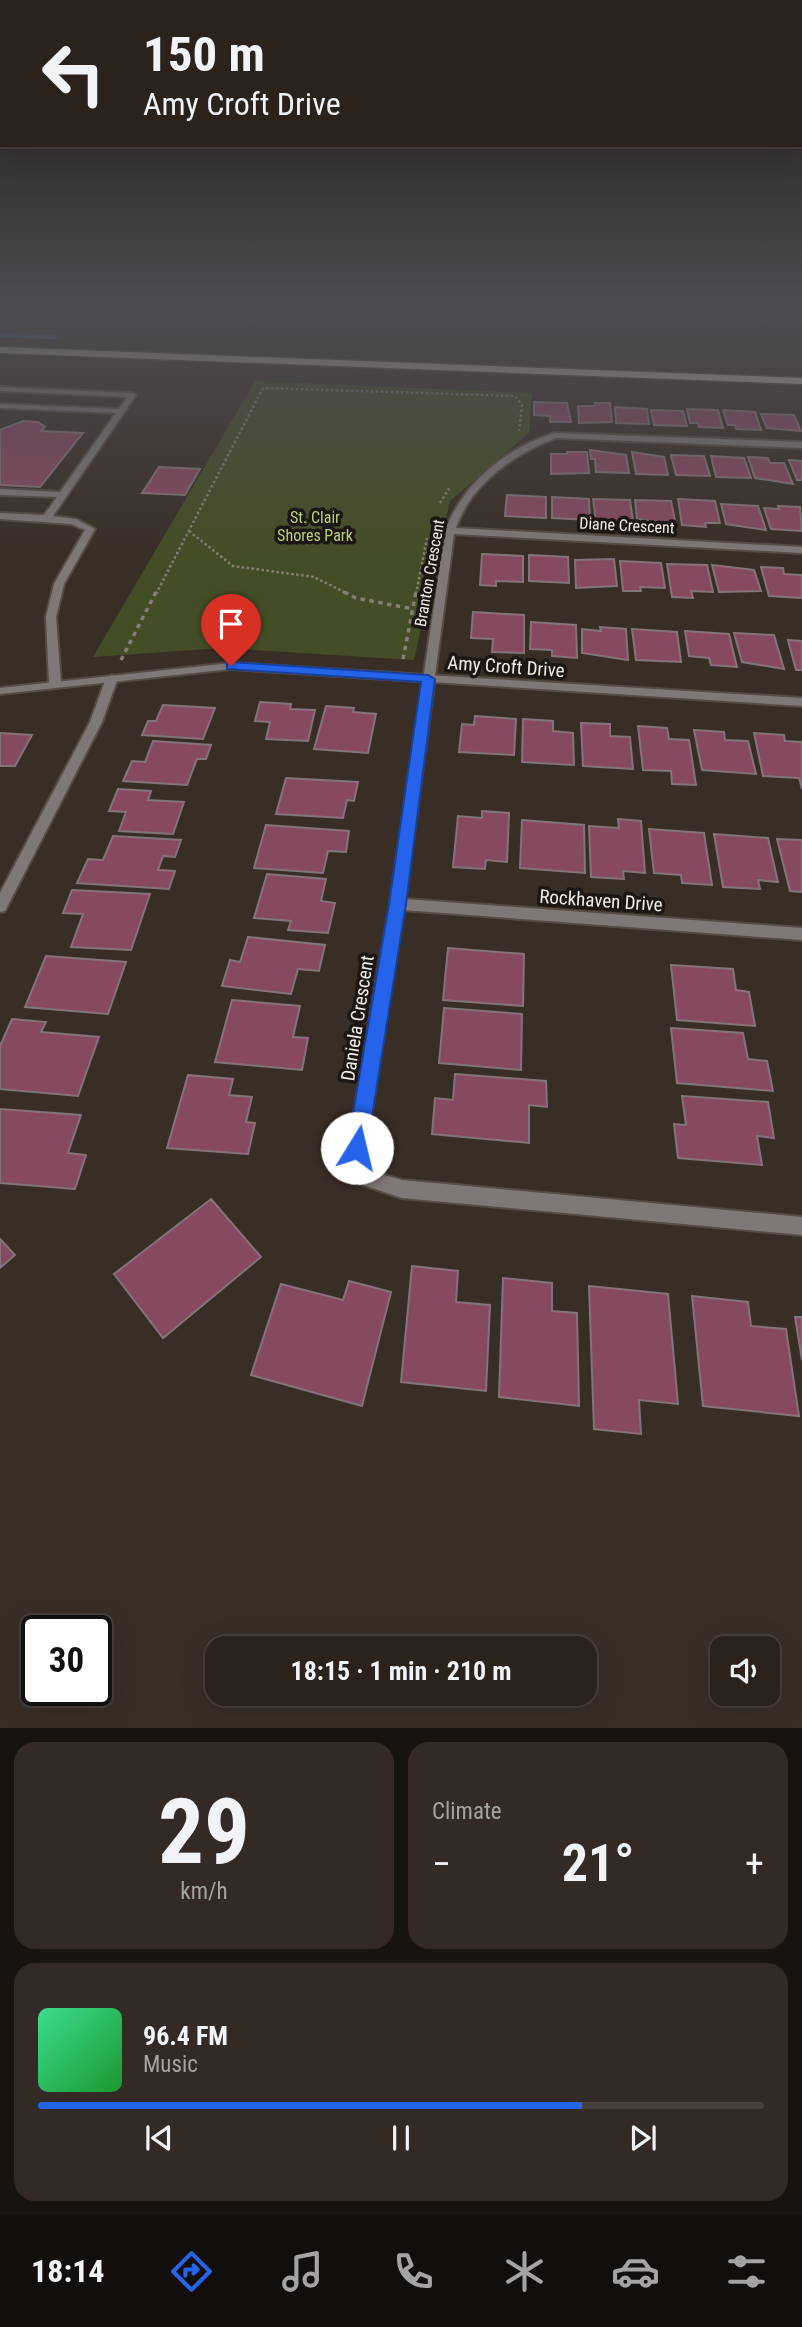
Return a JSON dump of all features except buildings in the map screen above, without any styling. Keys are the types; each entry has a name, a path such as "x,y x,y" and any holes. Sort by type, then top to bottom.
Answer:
{"street":[{"path":"47,518 132,395 102,394"},
{"path":"0,406 121,411"},
{"name":"Branton Crescent","path":"428,679 450,531 464,498 521,450 555,435 802,445"},
{"path":"0,492 63,495"},
{"path":"0,516 73,521 90,529 59,584 51,617 55,684"},
{"name":"Diane Crescent","path":"450,531 802,550"},
{"name":"Amy Croft Drive","path":"0,691 231,666 802,702"},
{"path":"0,907 96,722 112,678"},
{"name":"Daniela Crescent","path":"428,679 397,904 357,1148 366,1178 402,1189 802,1226"},
{"name":"Rockhaven Drive","path":"397,904 802,934"}],"path":[{"path":"112,678 260,394"},
{"path":"458,394 515,396 522,405 520,430 517,433"},
{"path":"437,510 444,494 452,486"},
{"path":"189,531 233,566 314,577 356,598 438,614"},
{"path":"403,664 428,536"}],"green space":[{"name":"St. Clair Shores Park","path":"248,394 532,394 529,433 450,501 414,660 222,648 93,657"}],"route":[{"path":"231,666 428,679 397,904 357,1148"}]}
